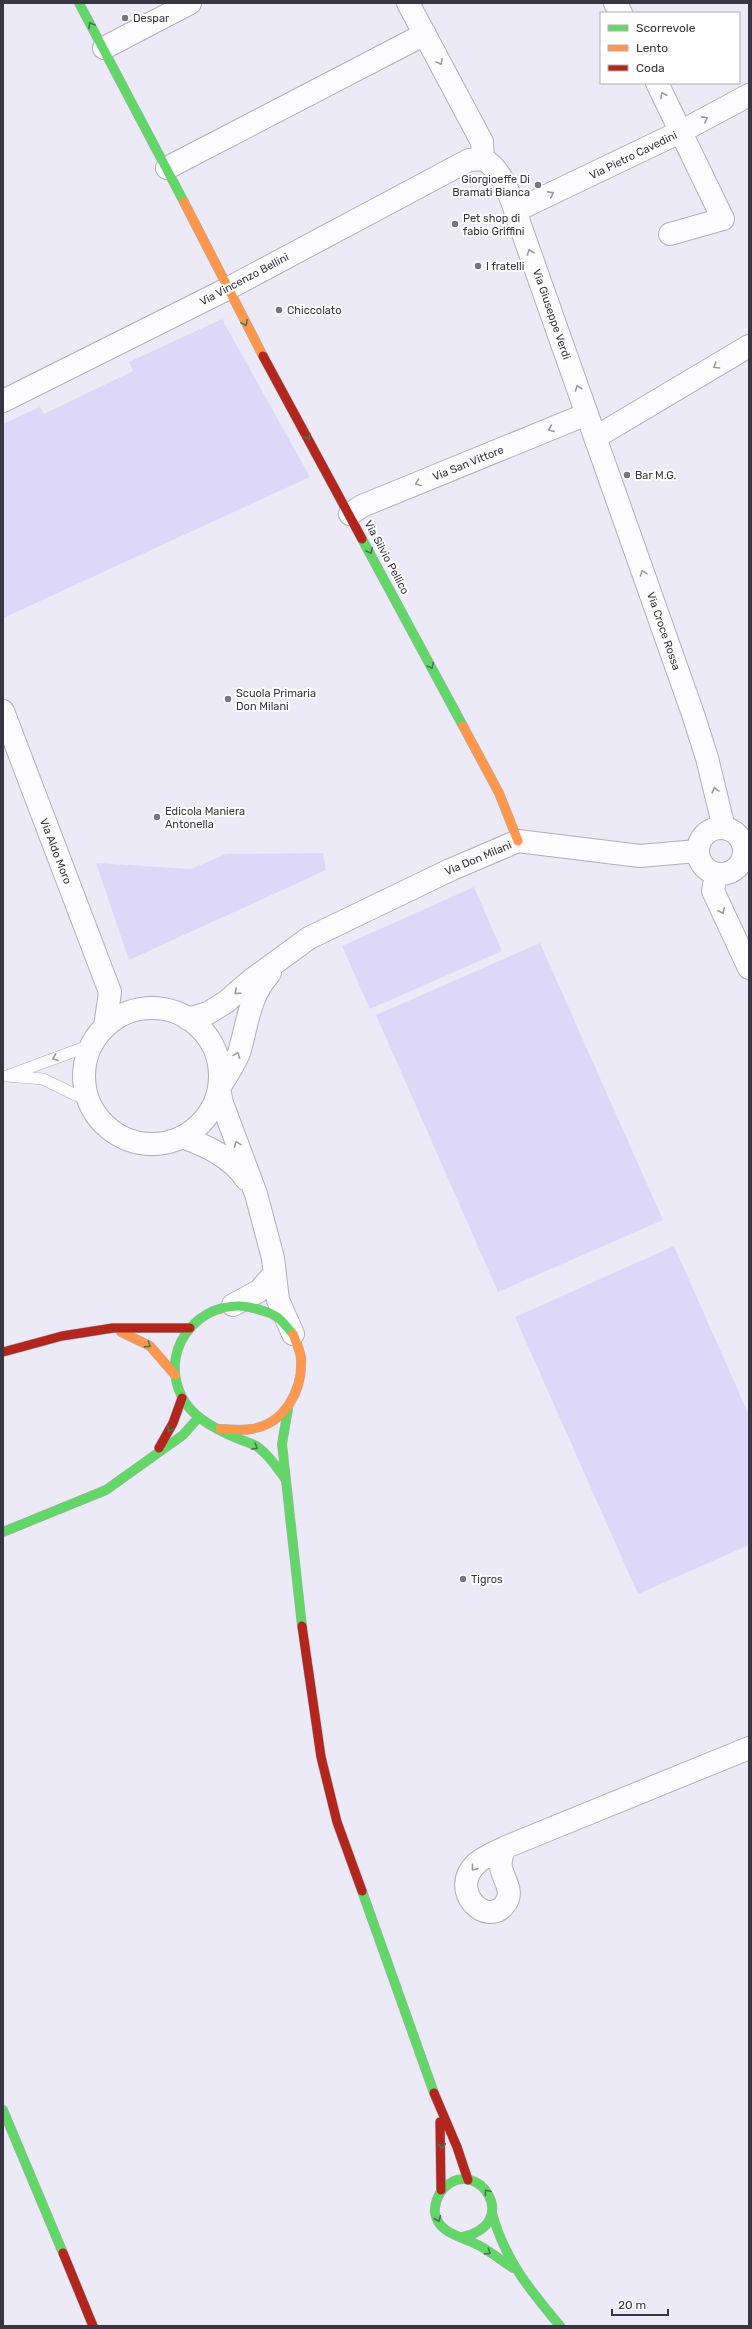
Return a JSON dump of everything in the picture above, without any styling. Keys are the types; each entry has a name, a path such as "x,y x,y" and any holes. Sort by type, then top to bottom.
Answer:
{"main road":[{"path":"79,3 104,48"},
{"name":"Via Silvio Pellico","path":"104,48 167,168 227,289 350,514 499,793 518,841"},
{"path":"220,1429 238,1432 257,1430 279,1418 288,1409 300,1388 302,1375 300,1350 288,1328 269,1312 258,1308 233,1305 209,1312 190,1328 178,1350 175,1375 182,1398 198,1418 220,1429 258,1448 286,1480"},
{"path":"3,1352 62,1336 113,1328 190,1328"},
{"path":"113,1328 150,1346 175,1375"},
{"path":"153,1457 173,1423 182,1398"},
{"path":"288,1409 282,1444 306,1660 321,1757 337,1822 438,2107 457,2146 468,2180"},
{"path":"3,1532 106,1490 183,1434 198,1418"},
{"path":"438,2107 442,2152 441,2190 435,2202 435,2210 439,2223 448,2233 462,2237 513,2268"},
{"path":"3,2110 93,2325"},
{"path":"441,2190 453,2181 468,2180 486,2189 492,2201 492,2213 498,2239 513,2268 560,2326"},
{"path":"462,2237 474,2236 482,2231 488,2224 492,2213"}],"street":[{"path":"104,48 190,3"},
{"path":"408,3 482,142 483,159"},
{"path":"615,3 620,12"},
{"path":"167,168 425,34"},
{"path":"658,84 682,131 723,220 670,234"},
{"name":"Via Pietro Cavedini","path":"516,211 682,131 749,95"},
{"name":"Via Giuseppe Verdi","path":"483,159 491,163 497,171 516,211 596,438"},
{"name":"Via Vincenzo Bellini","path":"3,401 227,289 469,160 483,159"},
{"path":"596,438 749,346"},
{"name":"Via San Vittore","path":"350,514 362,506 587,414"},
{"name":"Via Croce Rossa","path":"596,438 704,747 724,828"},
{"name":"Via Aldo Moro","path":"3,711 110,992 105,1027"},
{"path":"716,828 724,828 737,834 746,856 731,873 716,874 702,866 697,851 699,843 705,834 716,828"},
{"name":"Via Don Milani","path":"188,1019 208,1013 309,938 450,870 518,841 640,856 697,851"},
{"path":"716,874 713,891 749,968"},
{"name":"Via Don Milani","path":"219,1089 239,1052 247,1016 259,985 280,960"},
{"path":"110,992 144,1009 169,1011 188,1019 203,1032 214,1049 219,1069 219,1089 222,1103 256,1194 270,1243 278,1300 295,1339"},
{"path":"144,1009 119,1017 105,1027 91,1045 84,1073 88,1101 104,1125 127,1140 155,1144 182,1137 191,1132 206,1118 219,1089"},
{"path":"182,1137 200,1144 225,1157 243,1174 256,1194"},
{"path":"233,1305 259,1291 274,1274"},
{"path":"506,1847 749,1748"}],"lane":[{"path":"5,1077 91,1045"},
{"path":"5,1077 43,1079 88,1101"}],"shaded area":[{"path":"222,319 310,477 3,618 3,424 40,407 44,414 133,371 129,362"},
{"path":"323,853 326,870 129,960 96,863 191,869 226,854"},
{"path":"474,887 502,951 370,1009 342,946"},
{"path":"540,943 663,1220 498,1292 376,1015"},
{"path":"674,1246 749,1415 749,1545 638,1594 515,1317"}],"traffic: fast":[{"path":"79,3 184,202"},
{"path":"362,539 463,726"},
{"path":"286,1480 270,1459 257,1446 215,1428 199,1417 186,1405 176,1377 176,1358 182,1341 192,1326 207,1315 224,1308 243,1306 270,1313 279,1319 293,1334"},
{"path":"288,1409 282,1444 302,1626"},
{"path":"3,1532 106,1490 183,1435 198,1418"},
{"path":"362,1891 434,2093"},
{"path":"3,2110 63,2253"},
{"path":"462,2237 480,2230 490,2219 492,2207 489,2195 481,2186 470,2180 457,2180 442,2190 438,2196 435,2207 437,2220 446,2230 480,2246 513,2268"},
{"path":"492,2213 497,2230 511,2260 528,2286 560,2326"}],"traffic: slow":[{"path":"184,202 263,356"},
{"path":"463,726 499,793 518,841"},
{"path":"121,1332 150,1346 175,1375"},
{"path":"220,1429 247,1430 263,1426 282,1413 290,1404 299,1382 301,1370 301,1358 293,1334"}],"traffic: jam":[{"path":"263,356 362,539"},
{"path":"3,1352 62,1336 113,1328 190,1328"},
{"path":"159,1448 173,1423 182,1398"},
{"path":"302,1626 321,1757 337,1822 362,1891"},
{"path":"434,2093 457,2147 468,2180"},
{"path":"440,2122 441,2190"},
{"path":"63,2253 93,2326"}],"place":[{"name":"Despar","path":"125,18"},
{"name":"Giorgioeffe Di Bramati Bianca","path":"538,185"},
{"name":"Pet shop di fabio Griffini","path":"455,224"},
{"name":"I fratelli","path":"478,266"},
{"name":"Chiccolato","path":"279,310"},
{"name":"Bar M.G.","path":"627,475"},
{"name":"Scuola Primaria Don Milani","path":"228,699"},
{"name":"Edicola Maniera Antonella","path":"157,817"},
{"name":"Tigros","path":"463,1579"}]}
